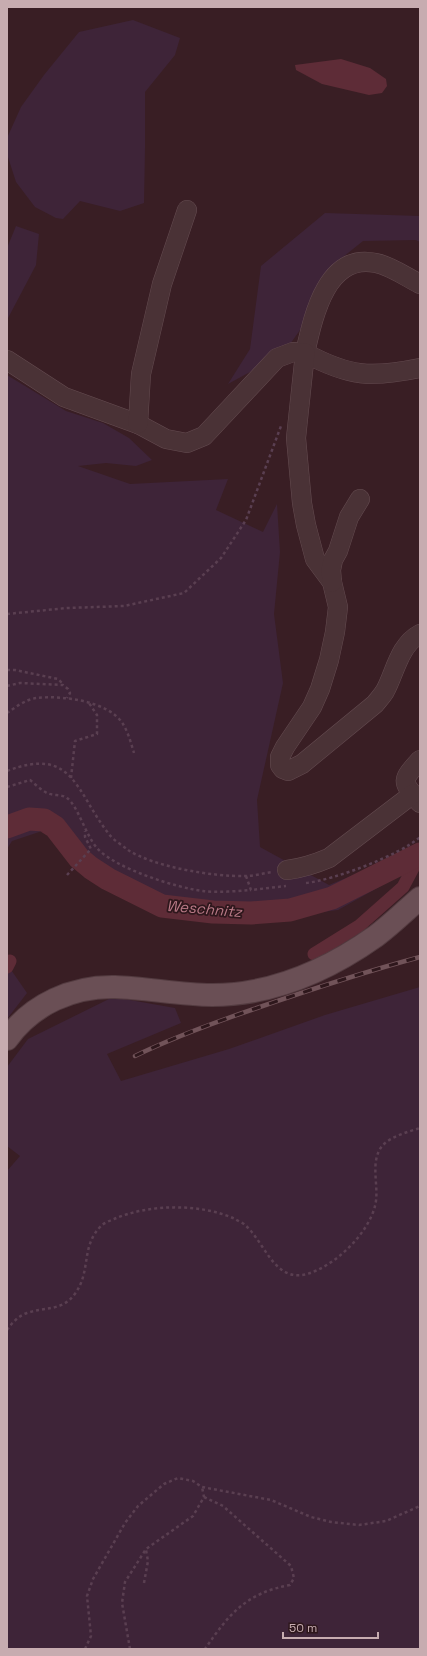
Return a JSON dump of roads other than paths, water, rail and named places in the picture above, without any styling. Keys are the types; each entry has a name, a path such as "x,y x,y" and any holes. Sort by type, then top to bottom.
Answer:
{"main road":[{"path":"7,1039 35,1010 63,995 82,990 104,986 212,995 242,993 282,984 305,976 326,966 358,947 377,935 420,898"}],"lane":[{"path":"138,424 142,374 162,284 187,210"},
{"path":"332,582 315,559 306,525 302,503 296,438 305,353 311,325 321,297 333,278 349,265 362,262 376,263 394,270 420,284"},
{"path":"7,360 64,397 138,424 166,439 187,443 204,436 277,358 293,352 305,353 327,365 368,374 392,373 420,368"},
{"path":"360,499 349,517 333,560 331,570 332,582 338,607 336,632 329,660 320,689 312,707 280,757 280,765 282,769 288,771 302,764 375,704 384,692 403,651 416,636 420,634"},
{"path":"288,870 309,866 329,858 416,799 407,787 405,780 408,773 420,760"}],"waterway":[{"name":"Weschnitz","path":"7,827 29,819 44,820 55,827 79,858 108,879 162,906 213,912 251,913 290,910 332,898 420,854"},
{"path":"314,954 359,926 403,887 420,855"},
{"path":"7,967 10,961"}],"railway":[{"path":"135,1056 179,1036 239,1014 295,995 420,957"}]}
